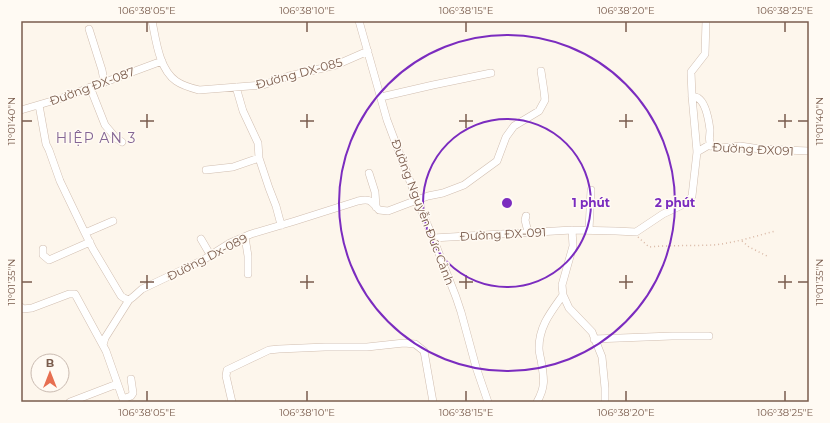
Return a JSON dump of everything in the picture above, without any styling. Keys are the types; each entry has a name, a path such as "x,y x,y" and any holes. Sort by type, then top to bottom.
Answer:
{"street":[{"name":"Đường DX-085","path":"152,21 162,61 170,76 176,82 199,90 263,84 336,65 368,52"},
{"name":"Đường Nguyễn Đức Cảnh","path":"359,21 387,120 461,312 476,368 488,402"},
{"path":"697,152 691,72 705,54 706,21"},
{"path":"89,29 102,70 104,82"},
{"name":"Đường ĐX-087","path":"21,110 62,98 162,61"},
{"name":"Đường Dx-089","path":"102,345 129,300 142,289 203,260 230,243 366,199 372,202 379,210 388,211 428,196 443,193 464,185 497,161 506,137 514,126 539,111 544,100 541,71"},
{"path":"381,97 491,74"},
{"path":"90,87 105,125 116,138 122,142"},
{"path":"236,87 243,111 258,143 259,158 282,225"},
{"path":"692,96 698,98 704,104 710,130 709,142 711,146"},
{"path":"39,105 46,144 60,181 85,233 121,296 129,300"},
{"name":"Đường ĐX091","path":"697,152 709,145 720,148 740,146 760,149 809,151"},
{"name":"Đường ĐX-091","path":"433,238 572,230 636,232 663,214 689,200 692,196 697,152"},
{"path":"206,170 233,167 259,158"},
{"path":"369,174 375,192 376,206"},
{"path":"589,230 591,190"},
{"path":"526,216 525,220 528,232"},
{"path":"85,233 113,221"},
{"path":"572,230 573,246 562,284 563,295 569,308 592,332 602,356 605,402"},
{"path":"245,237 248,256 248,274"},
{"path":"201,239 208,251 212,254"},
{"path":"43,249 43,255 48,260 90,242"},
{"path":"21,314 69,294 75,294 106,351 124,400 133,393 131,379"},
{"path":"537,402 542,393 544,378 539,349 540,333 545,322 563,295"},
{"path":"21,307 23,309 30,309"},
{"path":"594,339 709,336"},
{"path":"232,402 226,376 227,370 269,350 324,347 367,347 404,343 415,344 424,351 433,402"},
{"path":"70,402 117,384"}],"path":[{"path":"633,232 649,247 713,245 742,241 776,231"},
{"path":"742,241 749,247 769,257"}],"district":[{"name":"HIỆP AN 3","path":"96,138"}]}
